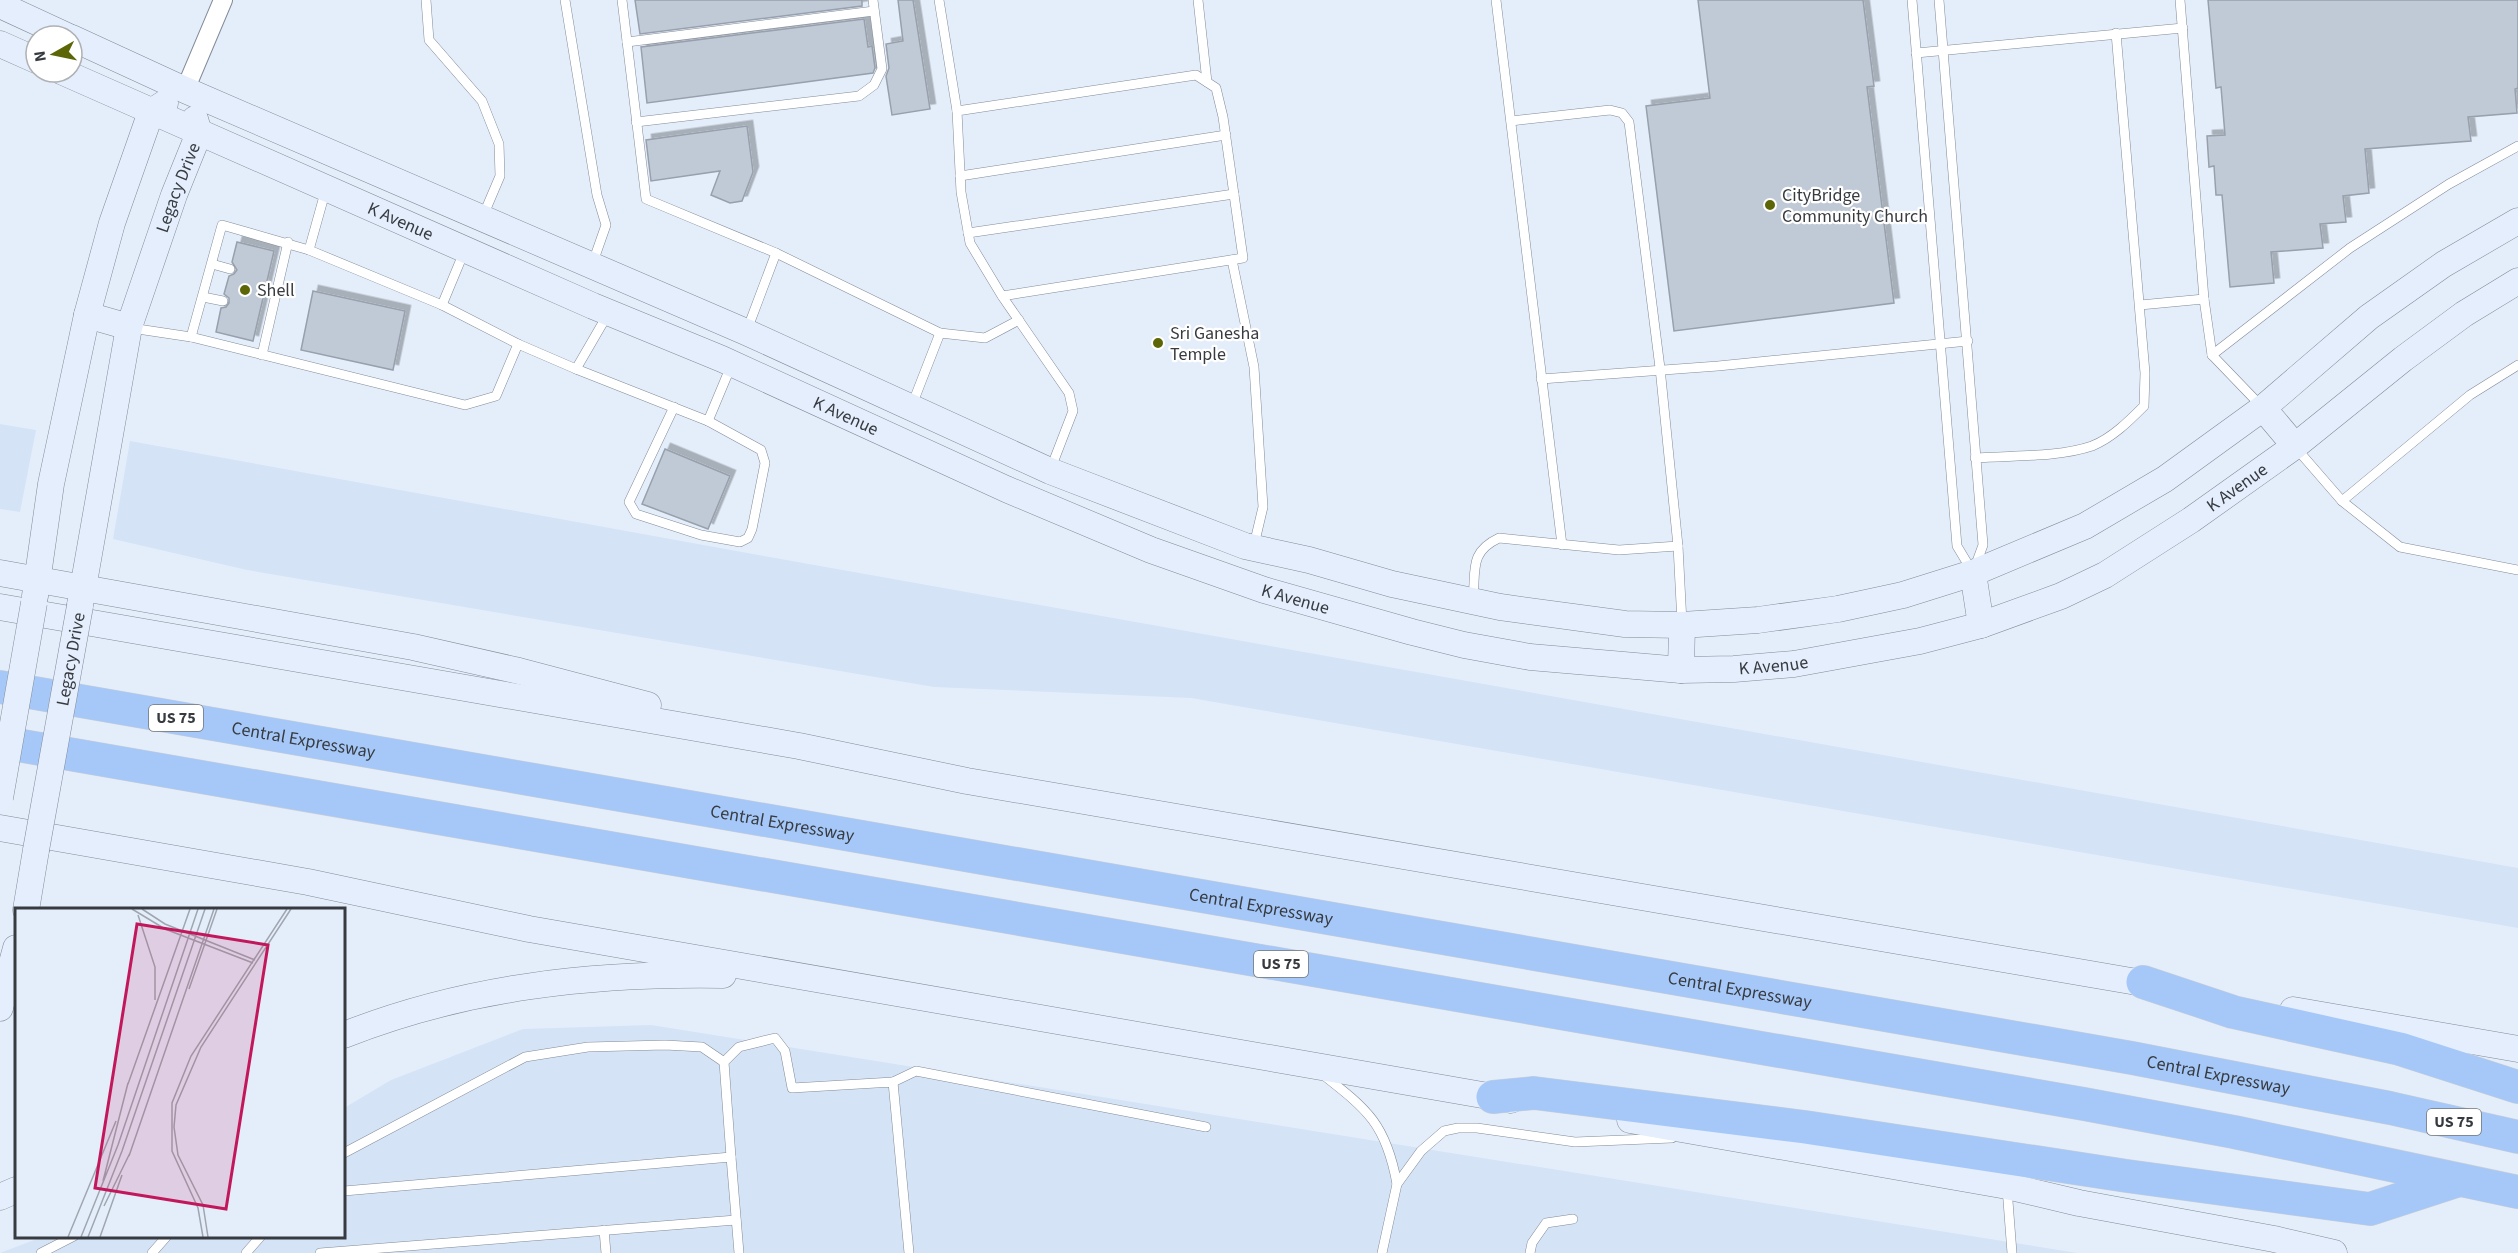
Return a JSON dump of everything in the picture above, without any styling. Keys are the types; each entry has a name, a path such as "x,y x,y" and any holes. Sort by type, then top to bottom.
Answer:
{"highway":[{"name":"Central Expressway","path":"0,687 2132,1058 2379,1106 2518,1137"},
{"name":"US 75","path":"0,742 2073,1101 2245,1134 2518,1192"},
{"path":"2143,982 2233,1011 2400,1049 2518,1087"},
{"path":"1493,1097 1534,1093 1805,1127 2127,1176 2370,1209 2462,1179"}],"main road":[{"path":"0,5 41,24"},
{"path":"0,44 24,55"},
{"name":"K Avenue","path":"84,44 185,90 746,332 1050,471 1253,548 1309,560 1392,584 1473,602 1625,624 1682,625 1758,620 1838,609 1903,595 1973,573 2085,526 2164,479 2263,408 2369,317 2444,264 2518,221"},
{"name":"K Avenue","path":"84,81 609,313 732,364 1006,489 1151,550 1264,590 1464,645 1530,657 1681,670 1734,669 1794,664 1920,641 1982,626 2061,596 2105,575 2191,520 2295,446 2411,352 2478,304 2518,281"},
{"path":"0,798 36,591 51,484 87,315 112,223 152,112 185,90"},
{"name":"Legacy Drive","path":"26,908 129,327 174,195 199,133 185,90"},
{"path":"465,250 482,218"},
{"path":"87,315 129,327"},
{"path":"732,364 746,332"},
{"path":"2263,408 2295,446"},
{"path":"0,573 36,591 306,626 466,658 822,751"},
{"path":"1973,573 1982,626"},
{"path":"0,607 822,751 967,781 2143,982 2518,1049"},
{"path":"1681,670 1682,625"},
{"path":"0,828 308,882 529,929 2007,1186 2079,1203 2274,1239 2319,1251"},
{"path":"0,1008 15,952"},
{"path":"345,1035 426,1007 544,983 646,975 801,977"},
{"path":"0,1197 15,1190"}],"street":[{"path":"185,90 224,0"}],"lane":[{"path":"426,0 429,40 482,101 499,144 500,177 482,218"},
{"path":"565,0 597,195 606,225 592,266"},
{"path":"622,0 646,199 776,253 940,333 985,338 1019,320"},
{"path":"636,122 859,96 874,86 882,69 873,0"},
{"path":"939,0 957,111 960,176 970,243 1002,296 1069,393 1073,411 1050,471"},
{"path":"1198,0 1207,82"},
{"path":"1496,0 1562,545"},
{"path":"1912,0 1957,546 1973,573"},
{"path":"1939,0 1983,545 1973,573"},
{"path":"2180,0 2204,299 2212,355 2263,408"},
{"path":"627,42 874,11"},
{"path":"1916,53 2182,28"},
{"path":"1975,458 2053,453 2093,445 2125,426 2144,406 2145,373 2140,305 2116,33"},
{"path":"957,111 1196,75 1216,88 1226,135 1243,258 1002,296"},
{"path":"1511,121 1610,110 1622,113 1629,122 1660,368 1678,546 1682,625"},
{"path":"960,176 1226,135"},
{"path":"2212,355 2350,248 2449,184 2518,146"},
{"path":"309,250 327,189"},
{"path":"968,233 1234,194"},
{"path":"191,337 222,225 288,242 442,305 518,344 576,369 674,407 708,421 761,450 765,463 752,529 748,538 740,542 700,535 636,514 629,502 674,407"},
{"path":"262,355 288,242"},
{"path":"442,305 465,250"},
{"path":"746,332 776,253"},
{"path":"1232,260 1254,367 1263,507 1253,548"},
{"path":"212,264 230,269"},
{"path":"268,279 279,282"},
{"path":"203,297 223,301"},
{"path":"2140,305 2204,299"},
{"path":"260,311 271,314"},
{"path":"576,369 609,313"},
{"path":"129,327 191,337 465,405 496,396 518,344"},
{"path":"911,408 940,333"},
{"path":"1542,379 1754,362 1968,341"},
{"path":"708,421 732,364"},
{"path":"2342,501 2470,395 2518,365"},
{"path":"2295,446 2342,501 2400,547 2518,570"},
{"path":"1473,602 1476,559 1483,545 1499,538 1619,550 1678,546"},
{"path":"739,1253 724,1062 739,1047 775,1038 785,1051 792,1088 893,1082 916,1071 1206,1127"},
{"path":"345,1152 525,1057 588,1047 665,1045 702,1047 724,1062"},
{"path":"1311,1066 1352,1098 1378,1125 1389,1147 1397,1184"},
{"path":"893,1082 909,1253"},
{"path":"1382,1253 1397,1184 1420,1151 1444,1131 1477,1128 1575,1142 1722,1136"},
{"path":"345,1191 731,1157"},
{"path":"2007,1186 2012,1253"},
{"path":"1530,1253 1532,1243 1546,1223 1573,1219"},
{"path":"320,1253 736,1220"},
{"path":"604,1230 606,1253"},
{"path":"41,1253 70,1238"},
{"path":"152,1253 165,1238"},
{"path":"246,1253 259,1238"}],"shaded area":[{"path":"0,424 36,430 20,512 0,509"},
{"path":"130,441 2518,868 2518,928 1191,698 934,687 247,570 113,539"},
{"path":"651,1025 2077,1253 0,1253 39,1238 345,1238 345,1107 391,1080 523,1029"}],"building":[{"path":"635,0 862,0 862,6 640,34"},
{"path":"898,0 913,0 930,109 892,115 886,76 889,68 886,44 903,41"},
{"name":"CityBridge Community Church","path":"1698,0 1863,0 1874,86 1867,87 1894,303 1674,331 1646,106 1710,98"},
{"path":"2208,0 2518,0 2518,88 2515,89 2517,113 2468,117 2471,141 2365,149 2369,193 2343,196 2346,222 2320,224 2323,248 2271,252 2274,283 2230,287 2222,195 2216,195 2214,166 2209,167 2207,136 2225,135 2221,87 2216,88"},
{"path":"864,19 868,47 872,46 875,68 873,73 647,103 641,47"},
{"path":"747,126 753,172 742,201 730,203 711,195 720,171 651,181 646,140"},
{"name":"Shell","path":"237,242 274,251 253,341 216,332 221,308 226,307 229,303 229,298 224,294 229,276 237,270 232,262"},
{"path":"313,291 405,311 393,370 301,350"},
{"path":"665,449 730,476 708,529 642,504"}],"place":[{"name":"CityBridge Community Church","path":"1770,205"},
{"name":"Shell","path":"245,290"},
{"name":"Sri Ganesha Temple","path":"1158,343"}]}
